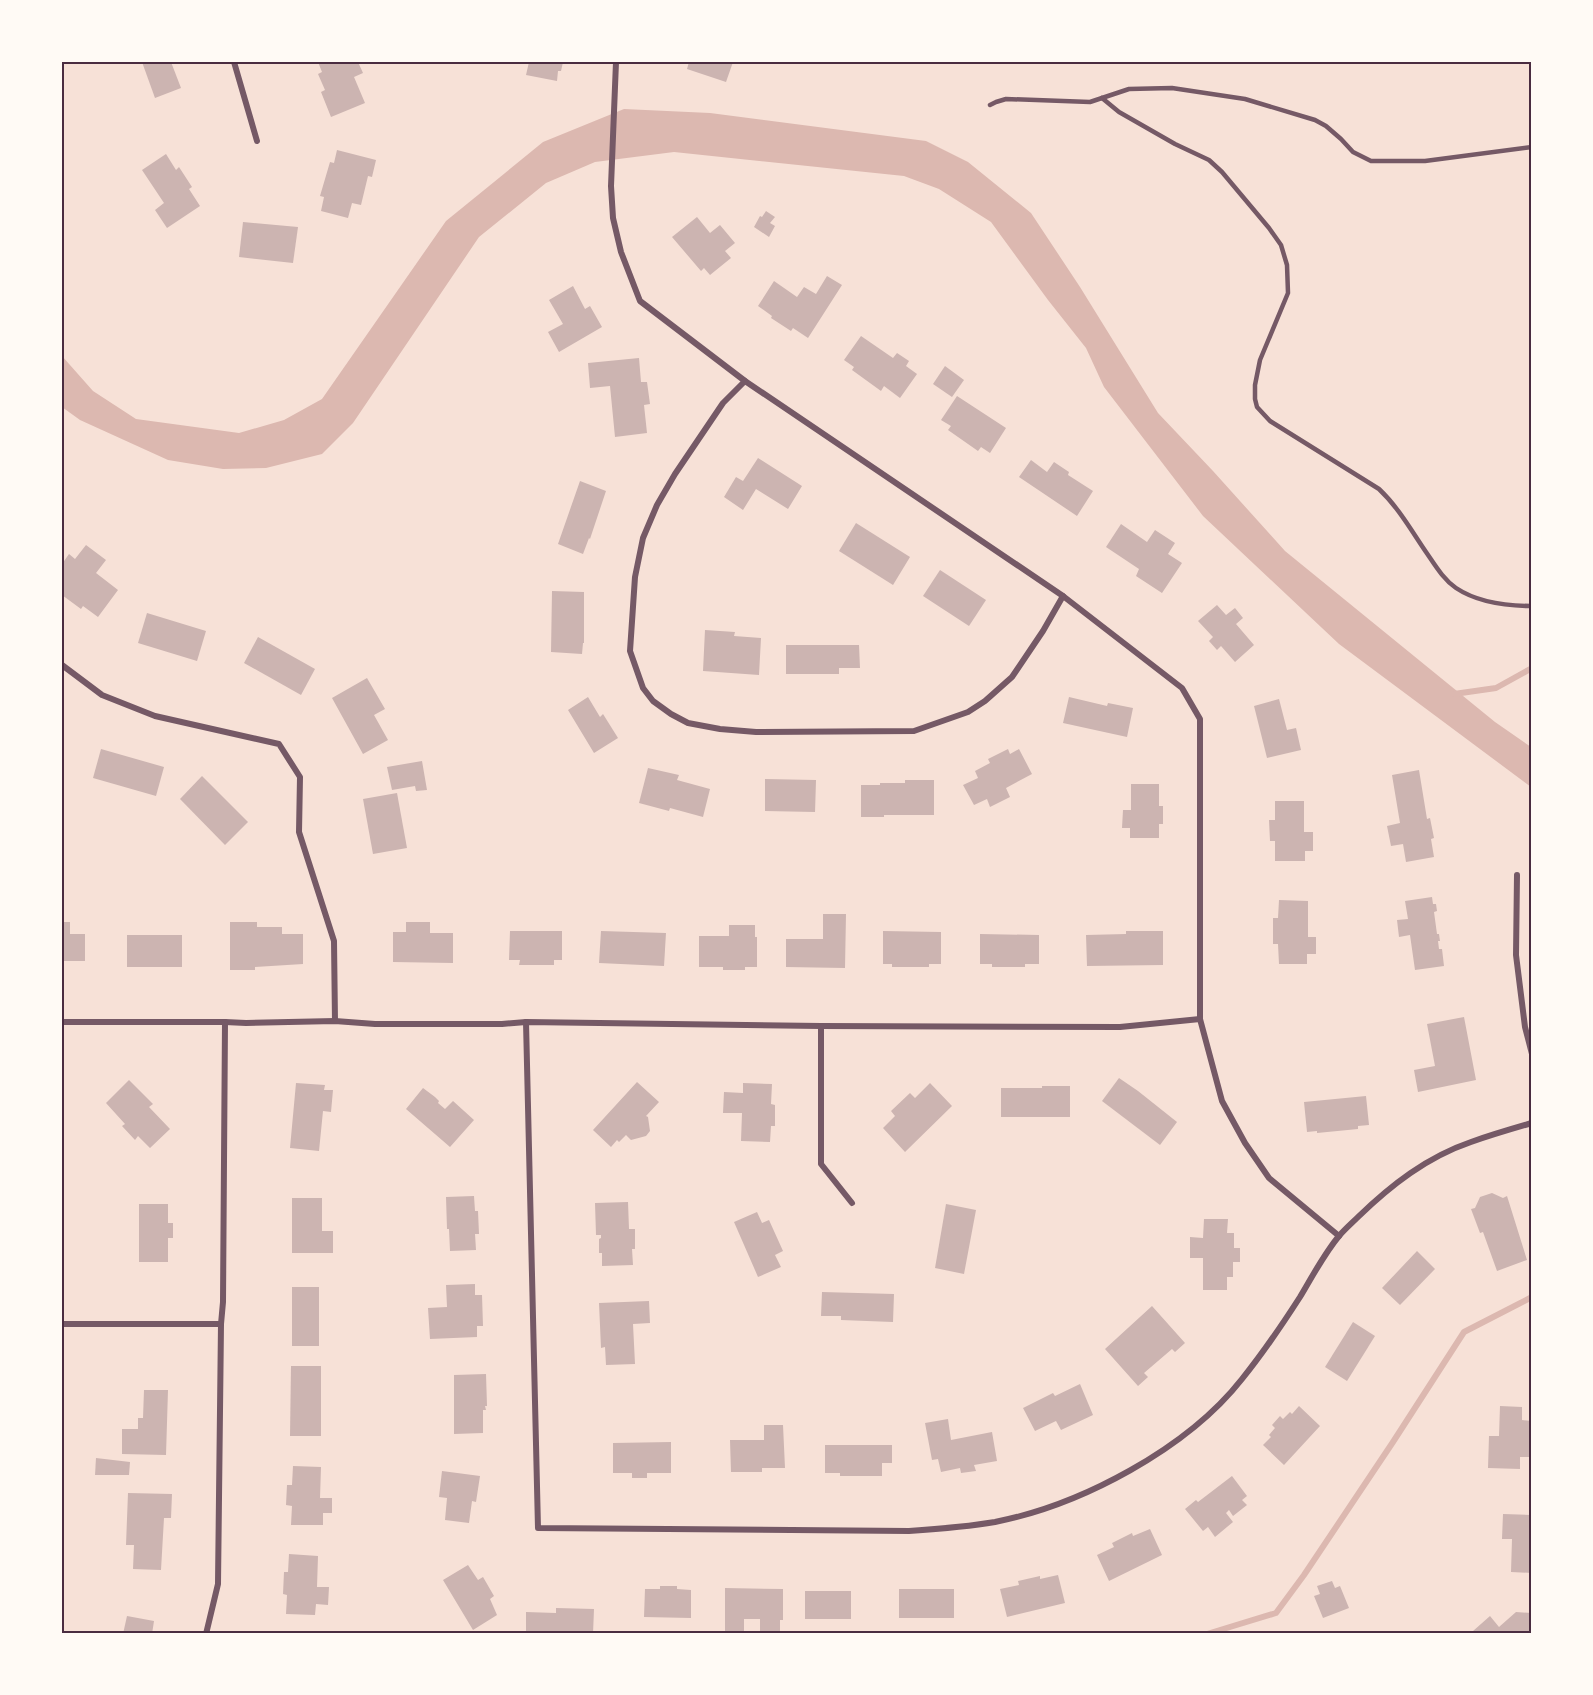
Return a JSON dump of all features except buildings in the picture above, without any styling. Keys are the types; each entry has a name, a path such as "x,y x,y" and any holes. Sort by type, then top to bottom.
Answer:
{"street":[{"path":"234,62 257,141"},
{"path":"616,62 611,186 613,218 621,252 640,302 745,381 1063,596 1182,688 1200,719 1200,1019 1222,1101 1245,1143 1269,1178 1339,1236"},
{"path":"745,381 723,403 657,505 643,538 634,577 630,651 643,688 670,714 688,723 756,732 914,731 968,712 985,701 1012,677 1043,632 1063,596"},
{"path":"62,665 102,695 155,716 279,744 300,777 299,832 334,941 335,1021"},
{"path":"1517,875 1516,955 1525,1027 1532,1054"},
{"path":"62,1022 335,1021 375,1024 526,1022 1120,1027 1200,1019"},
{"path":"207,1634 218,1584 225,1022"},
{"path":"526,1022 538,1528 909,1531 945,1529 995,1522 1045,1508 1088,1492 1137,1467 1184,1435 1217,1406 1242,1380 1287,1317 1339,1236 1377,1199 1414,1170 1440,1155 1469,1142 1532,1123"},
{"path":"821,1026 821,1164 852,1203"},
{"path":"62,1324 221,1324"}],"lane":[{"path":"990,105 1006,99 1090,102 1129,89 1172,88 1245,99 1315,120 1326,126 1353,152 1371,161 1425,161 1532,147"},
{"path":"1102,98 1128,117 1174,144 1209,160 1222,172 1281,245 1287,265 1288,293 1260,360 1255,385 1255,399 1260,412 1270,421 1360,475 1379,489 1394,503 1440,572 1455,587 1470,596 1487,601 1532,606"}],"shaded area":[{"path":"624,109 710,113 926,141 968,162 1031,213 1158,413 1285,551 1495,722 1531,747 1531,787 1339,644 1203,516 1104,387 1086,348 991,222 939,189 904,176 674,152 595,162 546,183 479,237 353,423 322,454 266,468 223,469 168,460 80,420 62,407 62,356 93,391 136,419 239,433 284,420 322,399 446,221 543,142"}],"waterway":[{"path":"1454,694 1496,688 1532,668"},
{"path":"1207,1634 1276,1613 1393,1442 1464,1332 1532,1297"}]}
